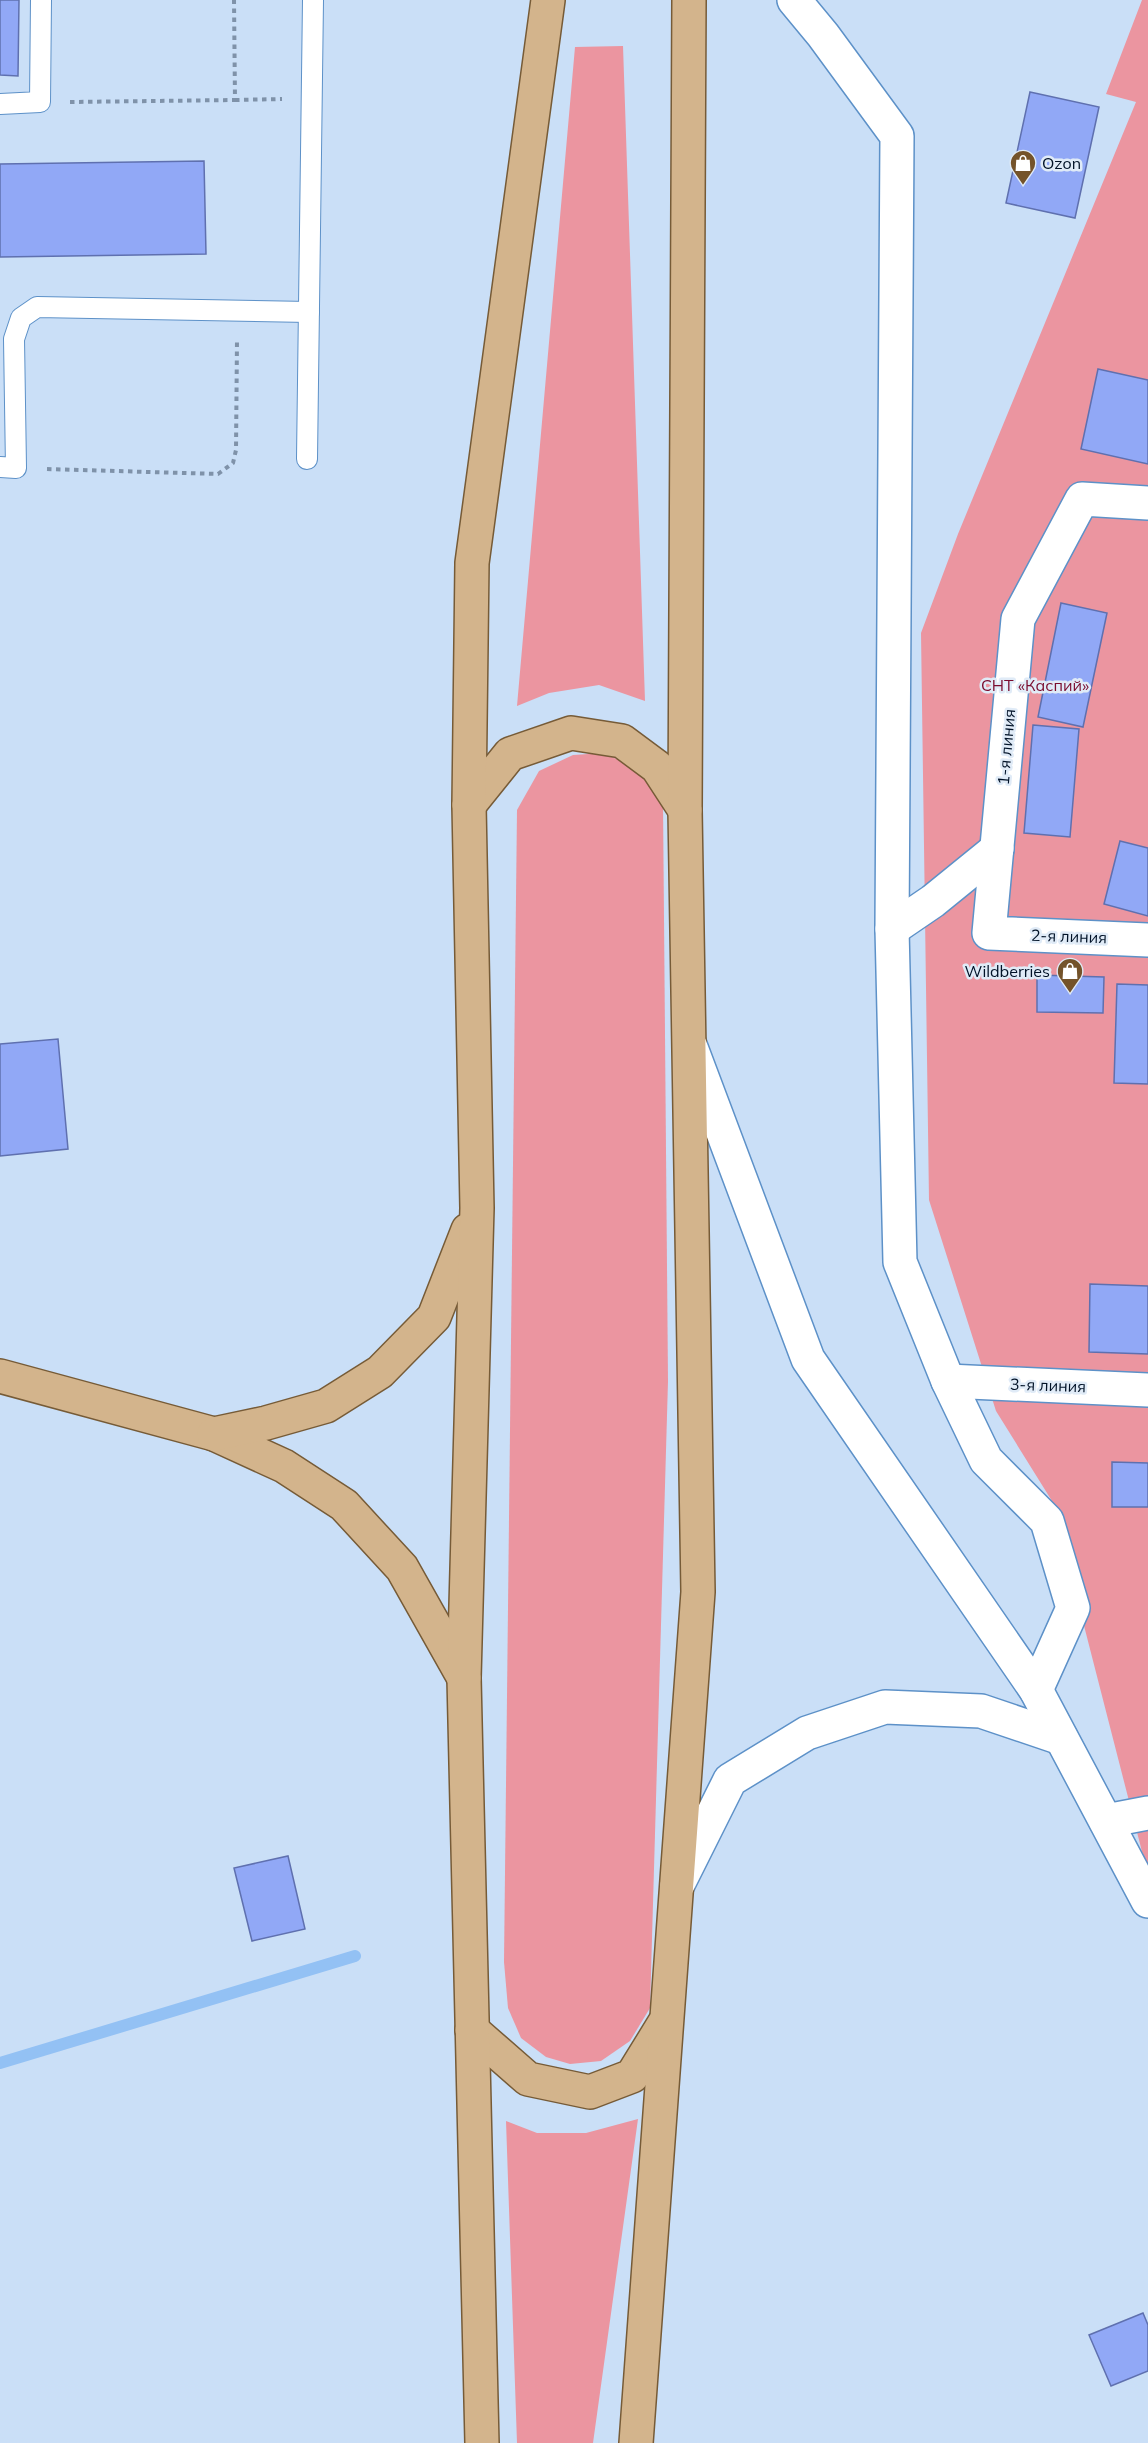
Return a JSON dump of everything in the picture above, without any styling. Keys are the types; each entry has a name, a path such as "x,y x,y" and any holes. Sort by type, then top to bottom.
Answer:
{"main road":[{"path":"482,2443 464,1678 477,1208 469,806 472,563 548,0"},
{"path":"636,2443 698,1592 685,810 689,0"},
{"path":"469,806 510,754 571,733 622,741 657,766 685,810"},
{"path":"214,1434 266,1423 326,1406 380,1372 434,1317 477,1208"},
{"path":"0,1376 214,1434 284,1466 344,1505 402,1568 464,1678"},
{"path":"472,2030 528,2079 590,2092 632,2076 667,2020"}],"street":[{"path":"794,0 823,35 897,136 892,929 900,1263 948,1381 986,1460 1047,1521 1073,1608 1036,1690"},
{"name":"1-я линия","path":"989,933 1018,619 1082,499 1148,503"},
{"path":"892,929 933,902 998,849"},
{"name":"2-я линия","path":"989,933 1148,940"},
{"path":"689,1041 808,1359 1036,1690 1148,1902"},
{"name":"3-я линия","path":"948,1381 1148,1390"},
{"path":"676,1886 730,1780 807,1732 885,1707 981,1711 1061,1738"},
{"path":"1106,1821 1148,1813"}],"lane":[{"path":"0,104 40,102 41,0"},
{"path":"307,459 313,0"},
{"path":"8,468 14,339 21,318 37,307 309,312"}],"path":[{"path":"234,0 235,100"},
{"path":"40,102 312,98"},
{"path":"8,468 218,474 233,463 236,450 238,311"}],"green space":[{"name":"СНТ «Каспий»","path":"1142,0 1148,0 1148,1875 1052,1501 996,1411 929,1200 921,633 958,534 1136,102 1106,94"},
{"path":"623,46 645,701 599,685 549,693 517,706 575,47"},
{"path":"604,753 638,769 663,803 668,1381 650,2008 630,2041 601,2061 570,2064 546,2057 521,2038 508,2008 504,1962 517,810 539,771 573,755"},
{"path":"638,2119 593,2443 517,2443 506,2121 537,2133 586,2133"}],"building":[{"path":"0,0 19,0 18,76 0,75"},
{"path":"1030,92 1099,107 1075,218 1006,203"},
{"path":"204,161 206,254 0,257 0,164"},
{"path":"1098,369 1148,380 1148,464 1081,449"},
{"path":"1061,603 1107,613 1083,727 1038,717"},
{"path":"1033,725 1079,729 1070,837 1024,833"},
{"path":"1120,841 1148,848 1148,916 1104,904"},
{"name":"Wildberries","path":"1037,975 1104,977 1103,1013 1037,1012"},
{"path":"1117,984 1148,985 1148,1084 1114,1083"},
{"path":"58,1039 68,1149 0,1156 0,1044"},
{"path":"1090,1284 1148,1286 1148,1354 1089,1352"},
{"path":"1112,1462 1148,1463 1148,1507 1112,1507"},
{"path":"288,1856 305,1929 252,1941 234,1868"},
{"path":"1143,2313 1148,2325 1148,2371 1111,2386 1089,2335"}],"waterway":[{"path":"0,2063 355,1956"}],"place":[{"name":"Ozon","path":"1023,186"},
{"name":"Wildberries","path":"1070,994"}]}
